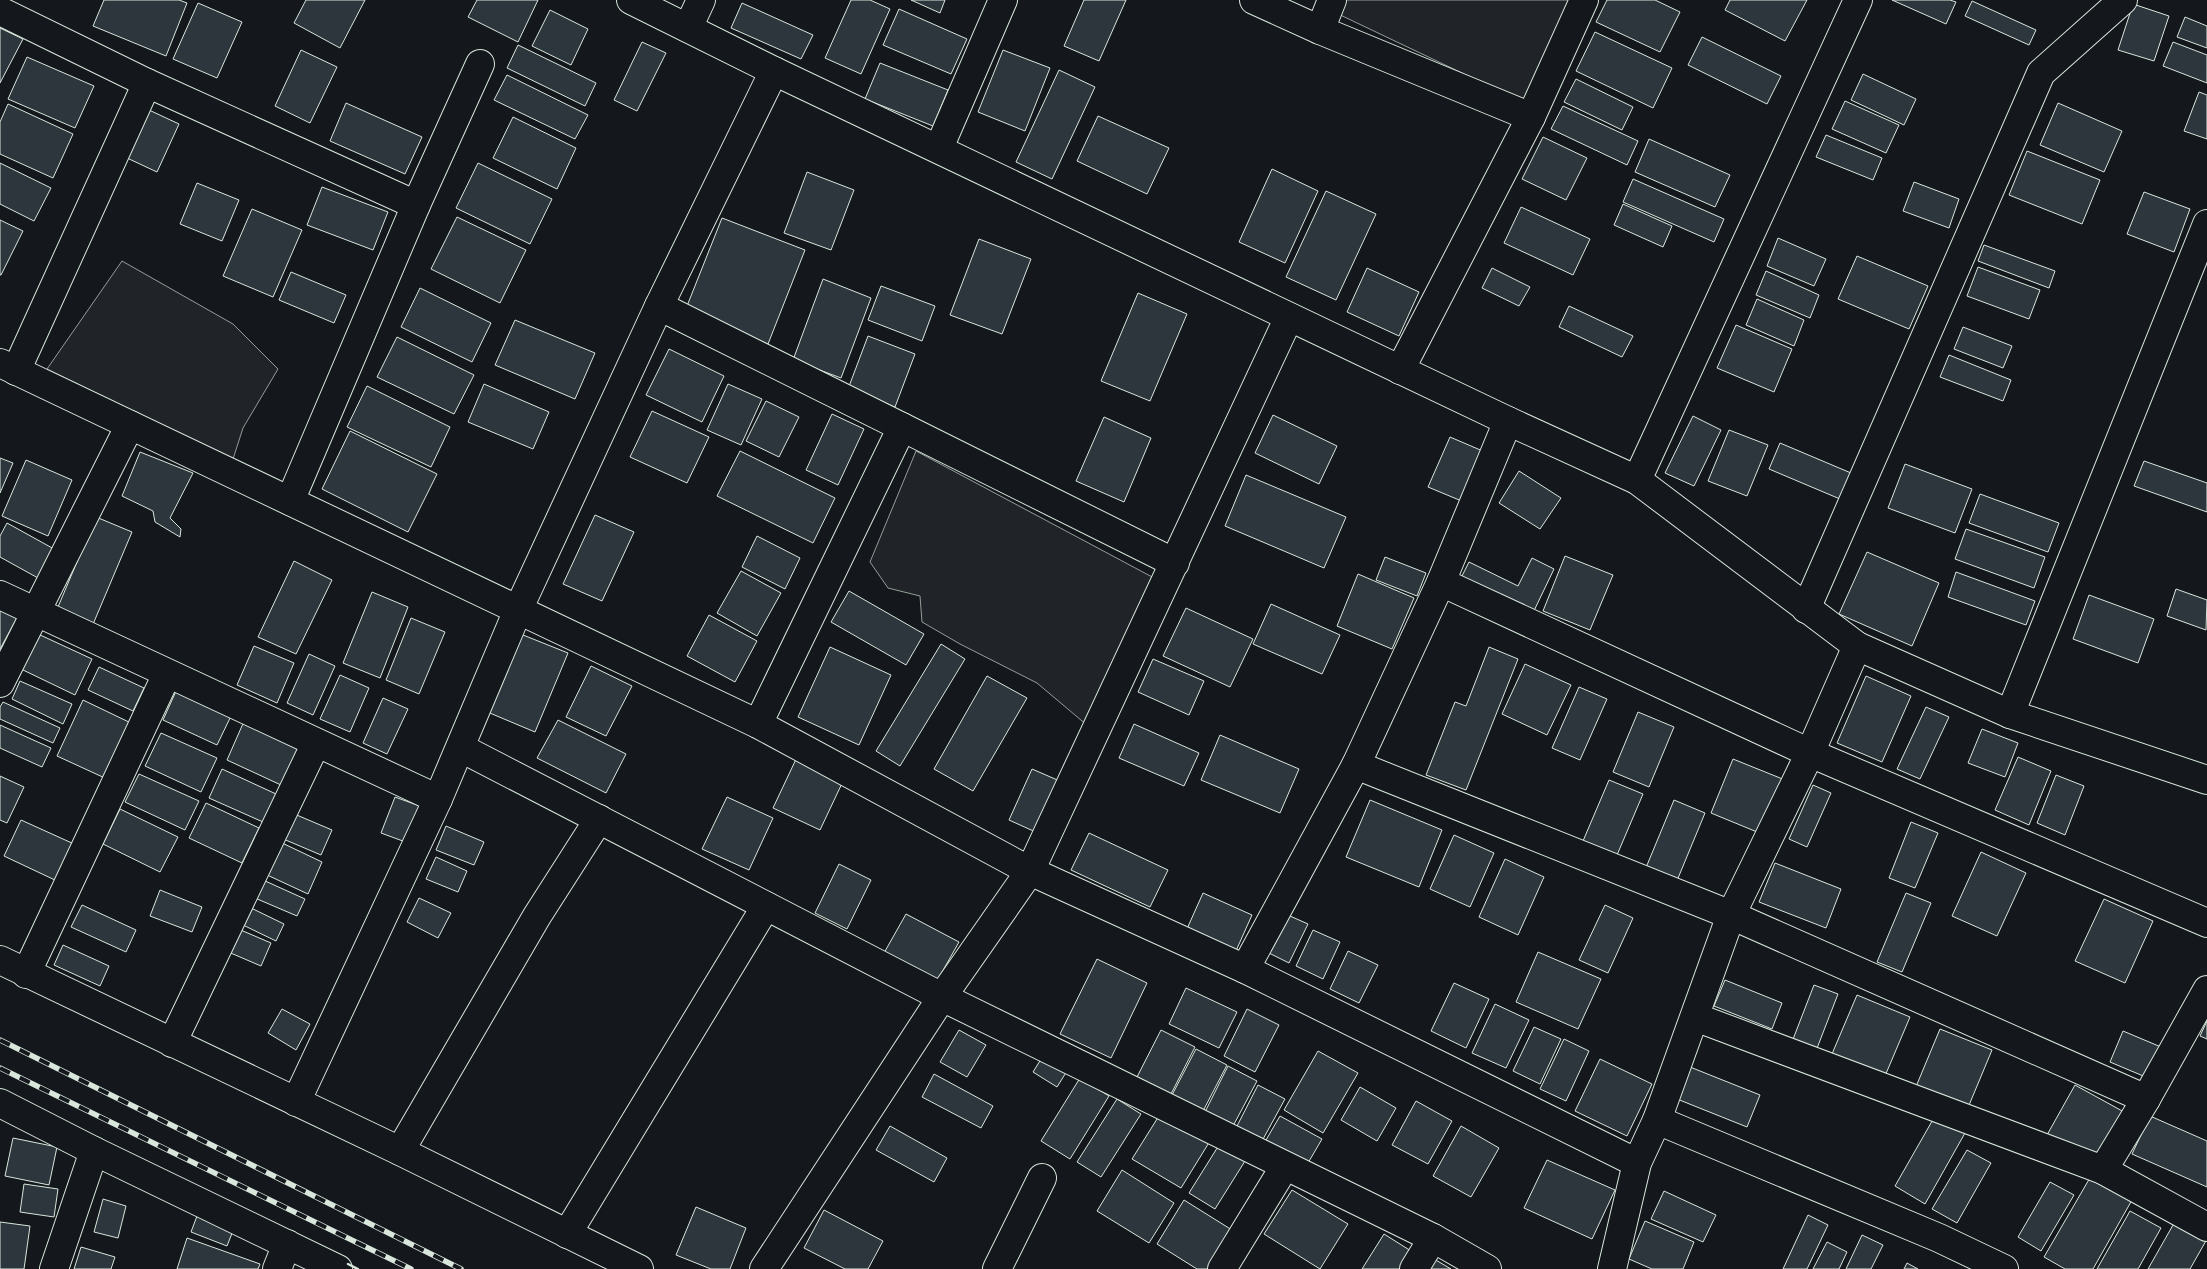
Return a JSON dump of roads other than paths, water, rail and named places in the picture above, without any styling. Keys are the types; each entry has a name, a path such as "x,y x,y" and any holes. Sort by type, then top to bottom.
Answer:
{"street":[{"path":"631,0 774,71 939,148 1400,370 1637,480 1857,646 2010,714 2207,780"},
{"path":"688,28 701,0"},
{"path":"939,148 1003,0"},
{"path":"1254,0 1320,30 1531,117"},
{"path":"1320,30 1332,0"},
{"path":"1400,370 1531,117 1584,0"},
{"path":"1637,480 1858,0"},
{"path":"1806,609 2041,73 2124,0"},
{"path":"0,11 148,83 416,205"},
{"path":"290,501 416,205 480,64"},
{"path":"296,1102 438,799 518,610 659,306 774,71"},
{"path":"148,83 8,367 758,724 1030,871 1245,969 1637,1163"},
{"path":"2010,714 2207,224"},
{"path":"659,306 1175,563"},
{"path":"764,1269 942,997 1030,871 1289,316"},
{"path":"1245,969 1356,766 1441,582 1508,421"},
{"path":"0,683 130,425"},
{"path":"758,724 902,427"},
{"path":"1441,582 1810,753 2207,923"},
{"path":"0,595 316,744 438,799"},
{"path":"1612,1269 1637,1163 1657,1120 1731,915 1810,753 1857,646"},
{"path":"26,974 167,674"},
{"path":"172,1043 316,744"},
{"path":"461,748 942,997 1433,1238 1487,1269"},
{"path":"1356,766 1731,915 2146,1100"},
{"path":"400,1151 538,916 599,819"},
{"path":"567,1234 766,906"},
{"path":"0,960 400,1151 639,1269"},
{"path":"2103,1170 2146,1100 2207,990"},
{"path":"1695,1017 2103,1170 2207,1227"},
{"path":"0,1103 94,1151 338,1269"},
{"path":"1657,1120 1939,1238 2004,1269"},
{"path":"54,1269 94,1151"},
{"path":"1222,1269 1285,1166"},
{"path":"997,1269 1042,1178"},
{"path":"1414,1269 1433,1238"},
{"path":"277,1269 287,1244"}],"railway":[{"path":"0,1040 461,1269"},
{"path":"0,1068 411,1269"}]}
